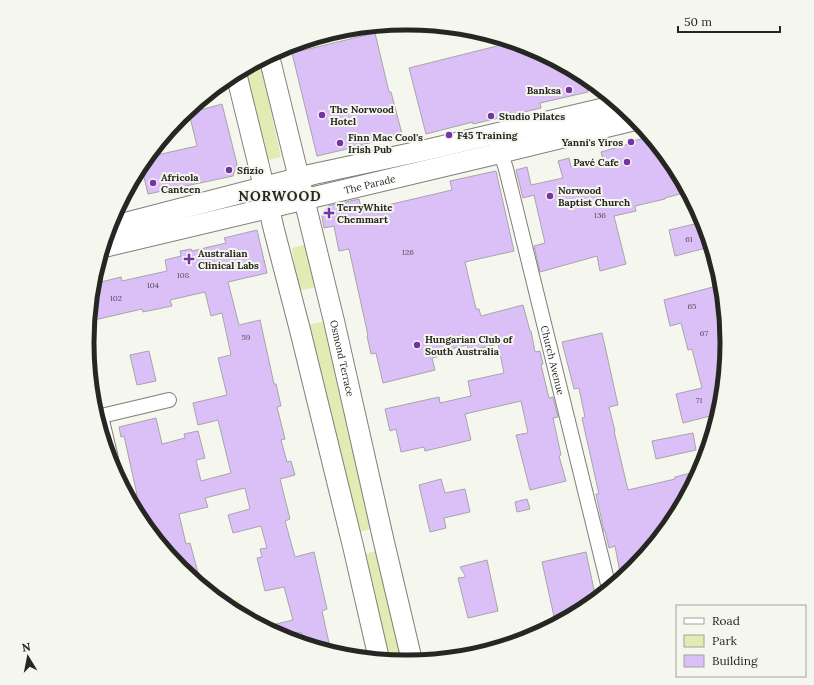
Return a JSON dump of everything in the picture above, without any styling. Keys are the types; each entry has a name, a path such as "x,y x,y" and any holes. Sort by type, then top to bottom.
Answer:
{"street":[{"name":"Osmond Terrace","path":"270,61 334,321 410,655"},
{"path":"238,80 353,546 378,653"},
{"path":"117,225 299,178 611,107"},
{"name":"The Parade","path":"110,246 628,122"},
{"name":"Church Avenue","path":"495,134 506,168 607,582"},
{"path":"103,415 169,400"},
{"path":"353,546 383,538"}],"green space":[{"path":"264,64 273,121 281,157 268,160 263,148 245,76"},
{"path":"307,244 317,287 297,291 292,248"},
{"path":"326,321 371,529 359,532 304,326"},
{"path":"376,551 378,552 405,655 383,654 364,554"},
{"path":"239,600 241,607 233,602"}],"building":[{"path":"375,33 389,92 391,92 402,134 317,156 292,53"},
{"path":"501,45 545,62 590,90 587,90 588,92 540,103 541,108 473,124 473,122 426,134 409,68"},
{"path":"222,104 237,164 233,176 148,194 143,175 157,155 197,146 190,118 198,110"},
{"path":"644,138 667,169 682,193 635,206 636,211 614,216 626,264 600,271 597,256 540,272 534,246 545,243 534,195 523,198 516,170 527,167 531,185 563,178 558,161 569,158 571,167 603,159 601,152 629,144 628,142"},
{"path":"496,171 514,251 465,262 476,309 479,309 481,316 523,305 531,331 535,352 540,351 543,364 541,365 549,398 553,397 558,417 553,418 561,455 559,456 566,481 530,490 516,435 528,433 521,401 465,414 471,440 425,451 424,447 401,452 396,429 390,431 385,409 439,397 440,403 471,396 468,381 504,373 498,344 469,351 467,345 447,350 448,354 432,358 435,370 383,383 376,353 371,354 349,249 339,251 334,226 324,228 322,216 328,206 359,199 362,211 452,190 450,181"},
{"path":"696,224 705,248 675,256 669,230"},
{"path":"257,230 267,273 228,282 239,325 260,320 274,384 276,384 281,406 277,407 285,439 281,440 287,462 291,461 295,475 280,479 290,519 285,521 295,557 314,552 327,609 322,611 329,645 302,636 301,632 295,634 273,625 293,620 284,587 265,591 257,558 262,557 260,549 267,548 261,526 233,533 228,515 250,509 245,488 205,498 208,507 179,514 186,544 190,543 198,575 172,549 138,502 124,436 121,437 119,427 156,418 162,444 185,438 184,434 198,431 205,458 196,460 201,481 231,473 218,420 198,425 193,403 227,395 218,358 231,355 222,313 211,316 205,292 170,300 172,306 143,312 142,309 95,320 101,282 121,277 122,281 167,271 165,260 181,256 180,251 191,249 192,251 226,243 224,238"},
{"path":"713,287 717,307 720,342 717,383 710,416 683,423 676,394 702,388 692,349 688,350 681,323 670,326 664,300"},
{"path":"602,333 618,405 609,407 628,490 675,479 675,477 691,473 678,499 655,533 642,549 620,571 615,546 609,548 604,531 596,494 599,494 582,418 585,417 579,388 574,389 562,342"},
{"path":"149,351 156,381 137,385 130,355"},
{"path":"693,433 696,450 656,459 652,441"},
{"path":"441,479 445,493 465,489 470,512 444,518 446,528 430,532 419,485"},
{"path":"527,499 530,509 517,512 515,502"},
{"path":"586,552 594,592 554,618 542,562"},
{"path":"487,560 498,611 468,618 458,578 466,577 460,567"}],"place":[{"name":"Banksa","path":"569,90"},
{"name":"The Norwood Hotel","path":"322,115"},
{"name":"Studio Pilates","path":"491,116"},
{"name":"F45 Training","path":"449,135"},
{"name":"Yanni's Yiros","path":"631,142"},
{"name":"Finn Mac Cool's Irish Pub","path":"340,143"},
{"name":"Pavé Cafe","path":"627,162"},
{"name":"Sfizio","path":"229,170"},
{"name":"Africola Canteen","path":"153,183"},
{"name":"Norwood Baptist Church","path":"550,196"},
{"name":"TerryWhite Chemmart","path":"329,213"},
{"name":"Australian Clinical Labs","path":"189,259"},
{"name":"Hungarian Club of South Australia","path":"417,345"}],"district":[{"name":"NORWOOD","path":"280,196"}]}
